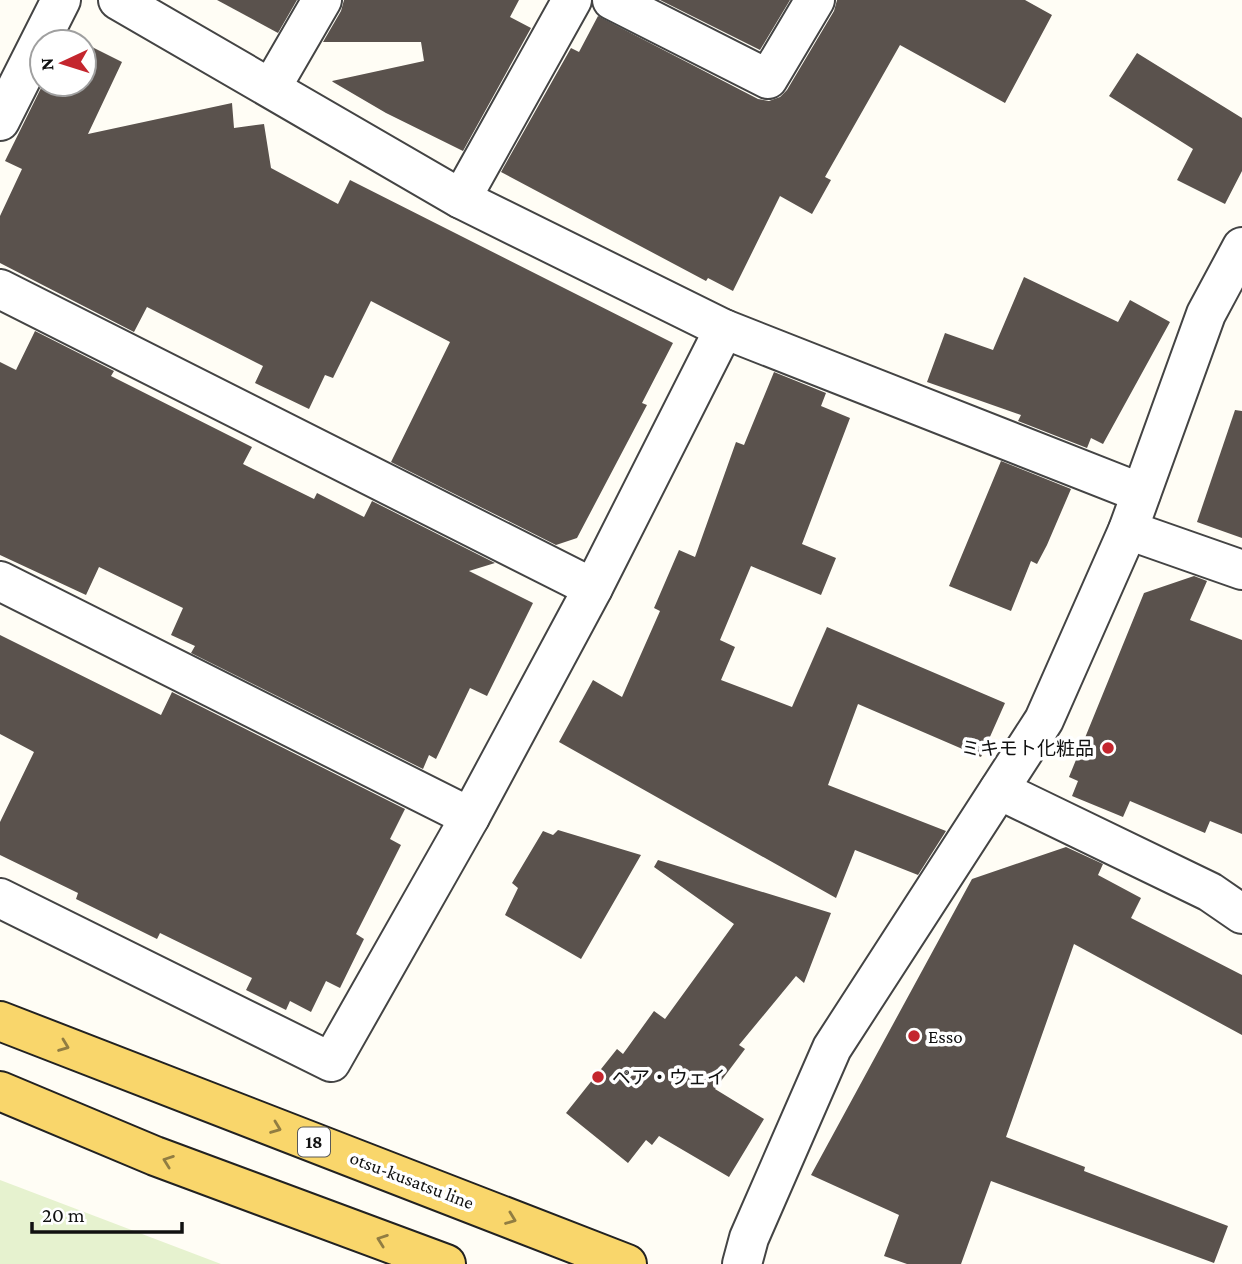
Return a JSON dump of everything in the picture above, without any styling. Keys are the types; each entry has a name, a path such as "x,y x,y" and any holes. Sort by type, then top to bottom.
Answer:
{"main road":[{"name":"otsu-kusatsu line","path":"0,1021 627,1264"},
{"path":"0,1091 155,1156 446,1264"}],"street":[{"path":"0,121 61,0"},
{"path":"118,0 461,199 724,329 1141,493"},
{"path":"271,89 321,0"},
{"path":"461,199 572,0"},
{"path":"612,0 768,79 815,0"},
{"path":"742,1264 749,1238 832,1048 1044,720 1128,530 1206,314 1242,247"},
{"path":"0,289 593,588"},
{"path":"0,898 331,1062 470,817 593,588 724,329"},
{"path":"1128,530 1242,570"},
{"path":"0,582 470,817"},
{"path":"999,790 1210,892 1242,914"}],"green space":[{"path":"0,1180 221,1264 0,1264"}],"building":[{"path":"217,0 297,0 278,33"},
{"path":"344,0 519,0 510,17 531,28 463,151 386,113 332,81 424,61 421,42 323,42 341,11"},
{"path":"660,0 790,0 760,50"},
{"path":"837,0 1025,0 1052,15 1005,103 900,45 825,177 831,180 812,214 780,196 733,291 708,278 706,281 501,172 571,48 579,52 598,16 758,99 769,101 780,97 787,90 834,11"},
{"path":"98,50 122,62 88,134 232,103 234,128 264,124 271,168 338,204 350,180 673,343 642,403 647,405 577,538 556,545 391,462 450,342 371,301 333,378 325,375 309,409 255,383 263,366 147,307 134,332 0,263 0,216 22,169 5,161 36,98 98,98"},
{"path":"1137,53 1242,118 1242,171 1225,204 1177,180 1193,149 1109,96"},
{"path":"1024,277 1118,322 1130,300 1170,322 1103,444 1091,438 1087,448 1018,421 1021,415 927,382 945,333 993,350"},
{"path":"35,331 114,371 111,376 252,447 243,464 314,499 317,493 364,517 372,501 495,563 469,571 533,603 487,696 470,688 436,759 429,755 423,769 191,653 195,646 171,635 183,608 99,567 86,595 0,555 0,362 16,370"},
{"path":"774,372 826,393 821,406 850,418 802,544 836,558 821,595 751,566 720,640 735,647 721,680 792,707 827,627 1005,703 981,757 858,704 828,785 946,831 918,875 855,850 836,898 559,742 593,680 622,697 660,611 654,608 679,550 695,557 736,442 744,445"},
{"path":"1235,410 1242,411 1242,538 1197,522"},
{"path":"1001,461 1071,489 1037,564 1031,561 1011,611 949,586"},
{"path":"1194,576 1207,581 1190,620 1242,640 1242,834 1210,821 1205,833 1130,801 1123,817 1072,796 1078,781 1069,777 1144,593"},
{"path":"0,635 161,715 172,692 405,809 390,839 401,845 356,934 364,939 340,988 326,981 311,1012 290,1001 286,1010 246,990 252,978 160,933 157,939 76,899 78,893 0,855 0,822 34,752 0,734"},
{"path":"558,830 641,855 581,959 505,915 518,888 512,883 543,831 553,835"},
{"path":"1066,847 1103,864 1098,875 1141,898 1131,918 1242,975 1242,1035 1074,944 1006,1137 1085,1167 1084,1171 1228,1226 1214,1263 991,1181 961,1264 907,1264 884,1256 899,1215 811,1175 972,879"},
{"path":"658,860 831,913 804,983 796,976 739,1045 745,1049 715,1089 764,1119 729,1177 659,1136 652,1145 646,1140 628,1163 566,1113 617,1049 623,1054 654,1011 665,1019 734,924 654,867"}],"place":[{"name":"ミキモト化粧品","path":"1108,748"},
{"name":"Esso","path":"914,1036"},
{"name":"ペア・ウェイ","path":"598,1077"}]}
